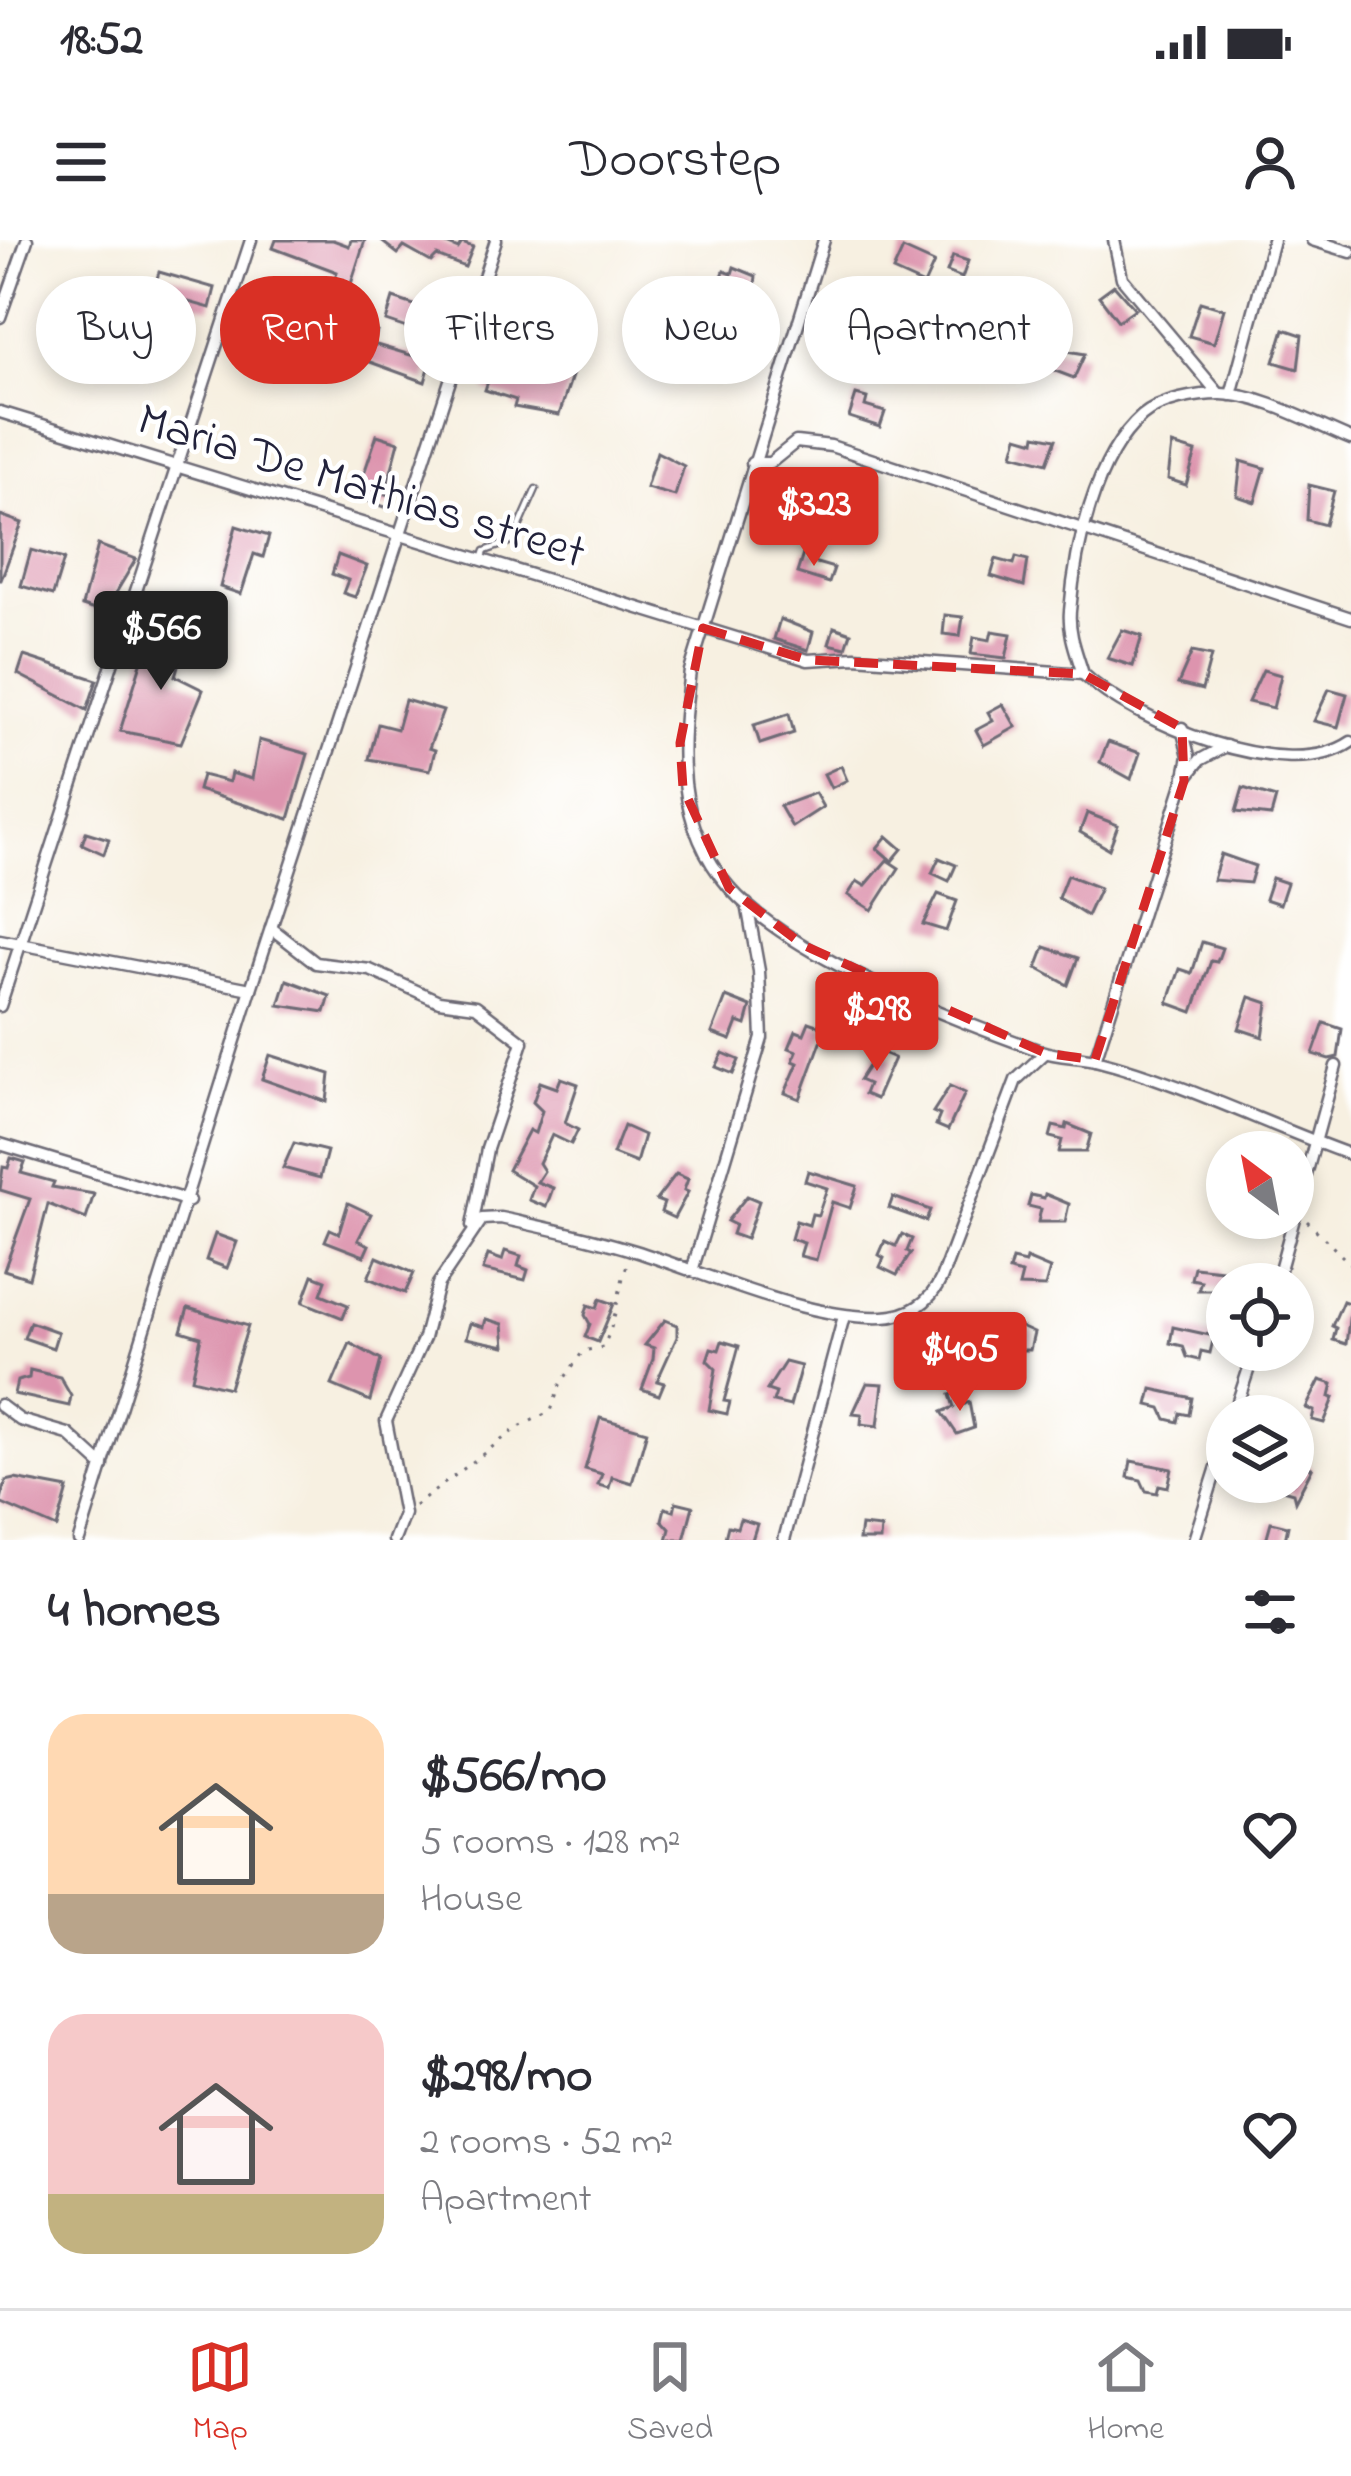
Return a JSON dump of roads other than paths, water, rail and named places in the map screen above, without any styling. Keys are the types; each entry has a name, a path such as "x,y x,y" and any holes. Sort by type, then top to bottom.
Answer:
{"street":[{"path":"0,317 27,240"},
{"path":"0,1006 251,240"},
{"path":"79,1540 189,1202 251,989 496,240"},
{"path":"824,240 703,628 680,743 683,788 718,871 747,904 850,971 1045,1053 1095,1060 1351,1155"},
{"path":"1114,240 1122,278 1225,395"},
{"path":"1225,395 1273,240"},
{"path":"1312,240 1351,252"},
{"path":"1350,436 1225,395 1166,404 1140,417 1108,464 1084,532 1070,611 1083,674 1120,702 1280,760 1317,758 1351,742"},
{"name":"Maria De Mathias street","path":"0,412 808,660 855,657 1083,674"},
{"path":"752,463 770,463 796,442 831,446 1351,618"},
{"path":"1095,1060 1184,781 1189,756 1182,728"},
{"path":"1184,781 1200,760 1229,745"},
{"path":"692,1271 762,1039 759,971 747,904"},
{"path":"272,928 303,957 370,970 439,1001 476,1006 523,1042 487,1149 472,1228"},
{"path":"0,940 251,989"},
{"path":"394,1540 404,1514 386,1421 424,1338 438,1284 482,1219 501,1218 633,1250 844,1316 887,1317 911,1311 935,1292 1016,1080 1045,1053"},
{"path":"1314,1146 1336,1066"},
{"path":"0,1144 189,1202"},
{"path":"784,1540 844,1316"},
{"path":"0,1405 20,1420 68,1434 103,1466"},
{"path":"1194,1540 1206,1502"}],"lane":[{"path":"481,562 485,550 513,541 536,489"}]}
